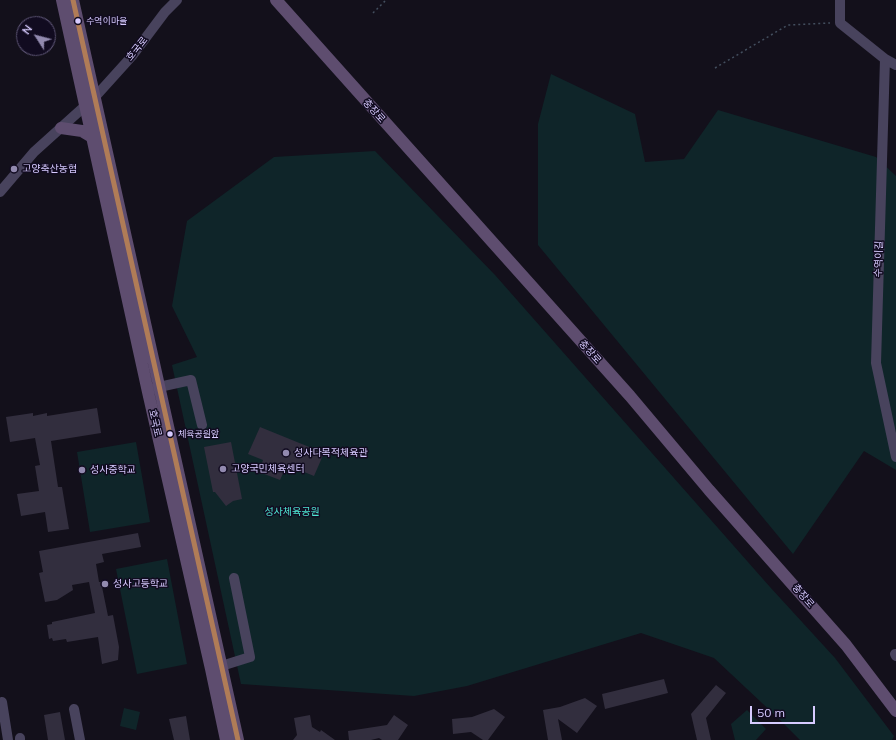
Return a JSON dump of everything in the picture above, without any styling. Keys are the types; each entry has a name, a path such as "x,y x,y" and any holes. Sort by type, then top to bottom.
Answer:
{"main road":[{"name":"호국로","path":"62,0 92,137 153,389 216,668 238,740"},
{"name":"호국로","path":"73,0 95,97 153,389"},
{"name":"충장로","path":"276,0 630,396 709,490 846,645 896,711"},
{"path":"61,128 82,131 92,137"},
{"name":"호국로","path":"216,668 226,740"}],"street":[{"name":"호국로","path":"0,192 34,152 95,97 132,56 165,12 177,0"},
{"path":"840,0 840,23 884,58 896,65"},
{"name":"수역이길","path":"884,58 876,363 896,457"},
{"path":"153,389 192,380 202,424"},
{"path":"216,668 250,657 234,578"},
{"path":"2,702 8,740"},
{"path":"74,709 80,740"}],"path":[{"path":"373,12 386,0"},
{"path":"715,68 788,25 840,23"}],"green space":[{"path":"551,74 635,114 645,162 684,159 718,110 876,157 896,176 896,470 864,451 793,554 538,245 538,124"},
{"name":"성사체육공원","path":"375,151 495,275 770,587 835,658 894,736 892,740 800,740 714,658 641,633 467,686 414,696 241,684 172,365 197,357 172,306 187,221 274,157"},
{"path":"136,442 150,522 90,532 77,452"},
{"path":"167,559 187,664 137,674 116,569"},
{"path":"124,708 140,712 136,730 120,726"},
{"path":"747,710 766,729 756,740 735,740 731,724"}],"building":[{"path":"97,408 101,433 51,441 58,487 62,487 69,529 48,532 45,512 21,516 17,494 39,491 35,466 40,465 35,438 10,442 6,417 33,413 33,416 47,413 47,416"},
{"name":"성사다목적체육관","path":"260,427 324,453 314,476 287,465 280,480 259,472 263,460 248,454"},
{"name":"고양국민체육센터","path":"231,442 242,499 233,501 226,506 215,492 213,492 204,447"},
{"path":"138,533 141,547 102,554 104,562 96,564 108,616 113,615 119,647 118,660 102,664 98,637 67,642 66,639 53,641 52,638 49,639 47,625 52,624 52,622 95,613 89,582 72,585 73,590 57,600 45,602 39,573 43,572 39,551"},
{"path":"664,679 668,693 605,709 602,694"},
{"path":"716,685 726,693 706,718 711,740 697,740 691,714"},
{"path":"585,698 597,706 577,733 558,719 562,740 548,740 543,710 560,707"},
{"path":"494,709 505,717 488,740 483,740 471,732 453,734 452,719 472,717"},
{"path":"60,712 65,740 48,740 44,715"},
{"path":"310,715 312,727 320,732 321,730 335,740 293,740 297,735 294,718"},
{"path":"394,715 408,725 398,740 382,740 379,738 371,740 349,740 348,731 387,725"},
{"path":"186,716 190,740 174,740 169,719"}],"transit line":[{"path":"73,0 238,740"}],"place":[{"name":"수역이마을","path":"78,21"},
{"name":"고양축산농협","path":"14,169"},
{"name":"체육공원앞","path":"170,434"},
{"name":"성사다목적체육관","path":"286,453"},
{"name":"고양국민체육센터","path":"223,469"},
{"name":"성사중학교","path":"82,470"},
{"name":"성사고등학교","path":"105,584"}]}
